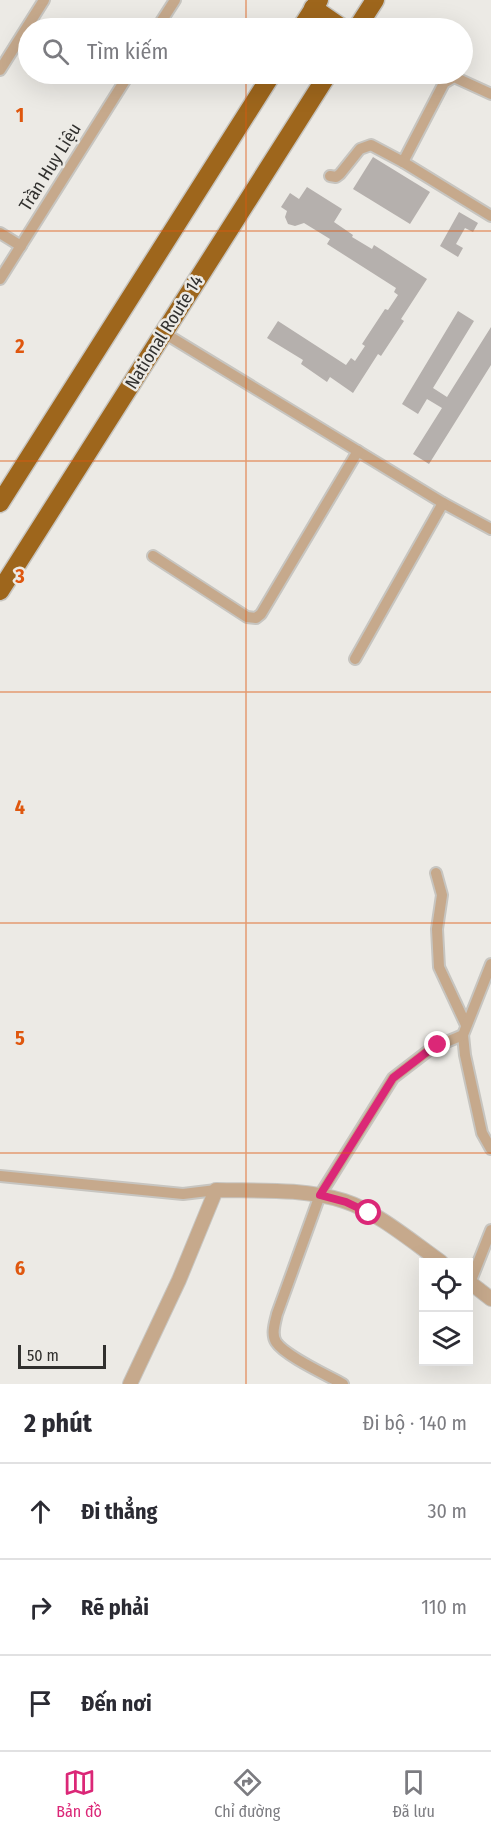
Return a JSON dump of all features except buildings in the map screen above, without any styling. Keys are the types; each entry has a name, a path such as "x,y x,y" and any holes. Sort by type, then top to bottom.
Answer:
{"highway":[{"path":"363,18 375,0"},
{"path":"307,18 316,4 331,18"},
{"path":"0,502 266,84"},
{"name":"National Route 14","path":"0,591 322,84"}],"street":[{"path":"33,18 44,0"},
{"path":"163,18 175,0"},
{"path":"0,70 18,41"},
{"name":"Trần Huy Liệu","path":"0,279 123,84"},
{"path":"403,162 443,84"},
{"path":"469,84 491,94"},
{"path":"330,176 336,177 340,174 360,149 371,145 491,216"},
{"path":"0,233 21,246"},
{"path":"164,333 491,530"},
{"path":"153,556 247,616 256,618 261,614 358,451"},
{"path":"356,659 443,503"},
{"path":"436,873 442,895 437,928 439,967 465,1030"},
{"path":"491,964 465,1030 465,1055 482,1133 491,1149"},
{"path":"343,1384 291,1354 275,1341 274,1328 278,1314 320,1195 393,1078 432,1048 465,1030"},
{"path":"0,1176 183,1194 216,1190 277,1191 320,1195 346,1202 369,1213 434,1258"},
{"path":"130,1384 179,1280 216,1190"},
{"path":"473,1273 491,1230"},
{"path":"473,1285 491,1299"}],"route":[{"path":"369,1213 346,1202 320,1195 393,1078 438,1045"}]}
